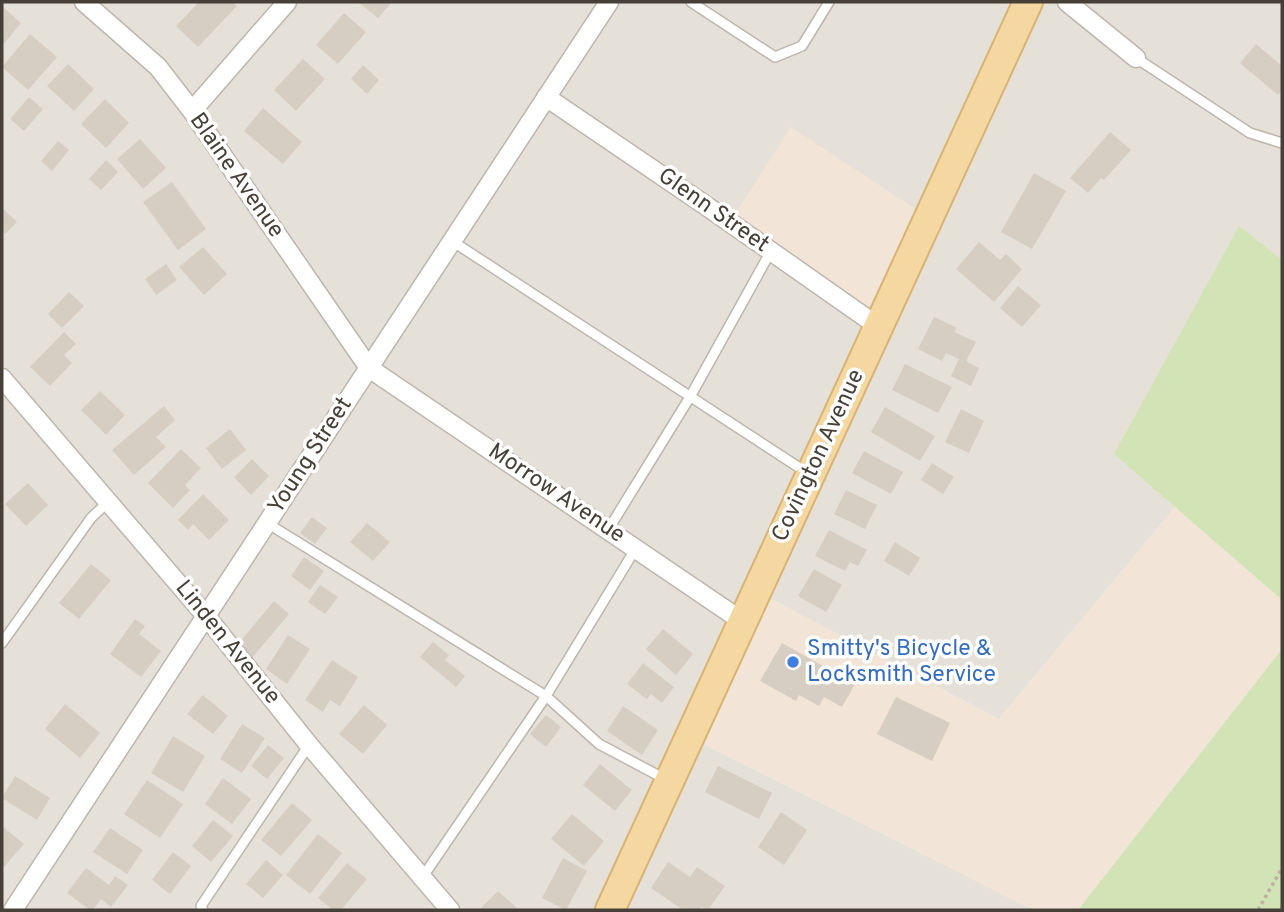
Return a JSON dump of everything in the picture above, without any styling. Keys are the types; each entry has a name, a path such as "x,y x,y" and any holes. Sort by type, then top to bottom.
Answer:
{"main road":[{"name":"Covington Avenue","path":"610,910 1028,2"}],"street":[{"name":"Blaine Avenue","path":"83,2 158,67 192,111 369,368"},
{"path":"192,111 287,2"},
{"name":"Young Street","path":"13,910 609,2"},
{"path":"1067,2 1136,58"},
{"name":"Glenn Street","path":"546,97 879,327"},
{"name":"Morrow Avenue","path":"369,368 742,621"},
{"name":"Linden Avenue","path":"2,378 206,616 309,745 450,910"}],"lane":[{"path":"691,2 775,57 802,46 829,2"},
{"path":"1136,58 1250,133 1282,143"},
{"path":"452,241 810,475"},
{"path":"608,530 690,397 771,250"},
{"path":"2,643 91,518 108,502"},
{"path":"267,523 546,696 599,744 668,780"},
{"path":"422,878 546,696 636,548"},
{"path":"203,910 201,906 309,745"}],"path":[{"path":"1258,910 1282,868"}],"shaded area":[{"path":"2,2 1282,2 1282,260 1239,227 1115,453 1175,507 999,719 756,591 690,737 1034,910 2,910"},
{"path":"791,127 929,218 879,327 730,222"},
{"path":"1175,507 1282,600 1282,649 1078,910 1034,910 690,737 756,591 999,719"}],"green space":[{"path":"1239,226 1282,260 1282,600 1114,454"},
{"path":"1282,649 1282,910 1078,910"}],"building":[{"path":"199,2 232,2 237,6 198,47 176,26"},
{"path":"358,2 392,2 378,18"},
{"path":"2,6 21,23 2,46"},
{"path":"344,13 366,32 338,64 316,45"},
{"path":"30,34 57,57 28,90 2,67"},
{"path":"1256,44 1282,66 1282,90 1278,95 1240,63"},
{"path":"303,59 325,79 296,111 274,90"},
{"path":"68,64 94,89 74,111 47,86"},
{"path":"363,65 379,80 367,94 351,79"},
{"path":"29,97 43,109 24,131 10,119"},
{"path":"105,99 129,123 106,148 81,124"},
{"path":"263,108 302,142 283,164 244,131"},
{"path":"1110,132 1131,150 1104,180 1101,178 1088,193 1070,178"},
{"path":"140,139 166,168 143,189 117,159"},
{"path":"58,141 69,150 52,171 41,161"},
{"path":"106,160 118,172 101,190 89,179"},
{"path":"1034,173 1066,191 1032,249 1001,232"},
{"path":"172,182 206,229 178,250 143,202"},
{"path":"2,208 17,222 5,234 2,231"},
{"path":"979,242 1000,260 1006,254 1022,269 994,302 956,269"},
{"path":"203,247 227,274 204,295 179,267"},
{"path":"166,264 177,280 156,295 145,279"},
{"path":"1018,286 1041,305 1022,327 1000,308"},
{"path":"69,292 84,306 62,328 48,314"},
{"path":"934,317 957,328 954,332 976,342 966,361 979,368 971,386 951,376 959,359 946,353 942,361 918,349"},
{"path":"64,332 76,344 64,355 72,363 50,386 30,367"},
{"path":"905,364 952,387 938,413 892,390"},
{"path":"100,391 125,415 106,435 81,410"},
{"path":"164,406 175,420 156,437 166,447 134,475 112,450"},
{"path":"885,407 935,436 920,461 871,432"},
{"path":"961,409 984,421 969,453 945,442"},
{"path":"230,429 246,450 222,469 206,448"},
{"path":"181,449 201,468 185,485 190,490 173,508 148,483"},
{"path":"864,451 903,472 891,494 852,473"},
{"path":"252,459 269,476 251,495 234,477"},
{"path":"932,463 954,477 943,494 921,480"},
{"path":"28,483 48,505 26,526 5,504"},
{"path":"846,490 877,505 865,529 834,514"},
{"path":"203,494 229,520 209,540 193,524 188,530 178,520"},
{"path":"312,517 327,528 315,544 300,533"},
{"path":"367,523 390,542 373,561 350,542"},
{"path":"829,530 867,550 858,566 850,562 845,571 815,556"},
{"path":"895,542 920,558 909,576 884,561"},
{"path":"304,557 324,571 310,590 291,576"},
{"path":"91,564 111,580 79,619 59,603"},
{"path":"814,569 842,585 826,612 798,596"},
{"path":"320,585 338,597 325,614 308,602"},
{"path":"274,601 289,614 252,658 237,645"},
{"path":"135,619 145,626 139,634 161,651 141,677 110,654"},
{"path":"663,629 693,654 676,675 646,649"},
{"path":"288,635 310,649 287,684 266,669"},
{"path":"433,642 449,655 445,660 465,676 456,687 420,657"},
{"name":"Smitty's Bicycle & Locksmith Service","path":"782,643 855,684 842,707 824,697 819,706 799,695 796,701 760,681"},
{"path":"332,660 358,677 340,706 330,700 323,712 305,700"},
{"path":"643,663 674,687 662,703 651,694 647,699 627,684"},
{"path":"203,695 228,716 213,734 187,714"},
{"path":"896,697 950,723 932,761 877,734"},
{"path":"65,704 100,733 80,758 45,729"},
{"path":"364,705 387,725 363,754 339,734"},
{"path":"623,706 658,730 642,755 607,731"},
{"path":"546,715 561,727 546,747 530,734"},
{"path":"242,724 265,738 242,773 220,759"},
{"path":"173,736 205,756 183,792 151,773"},
{"path":"268,745 284,758 267,779 251,766"},
{"path":"600,764 632,790 615,811 583,785"},
{"path":"718,766 772,793 759,819 705,792"},
{"path":"15,776 50,798 37,820 2,798"},
{"path":"223,778 251,799 232,824 205,804"},
{"path":"147,780 183,804 160,838 124,814"},
{"path":"292,803 312,820 281,856 261,840"},
{"path":"781,812 807,830 784,865 758,847"},
{"path":"572,814 604,841 584,866 551,839"},
{"path":"213,820 233,836 211,862 192,846"},
{"path":"2,826 24,844 4,867 2,865"},
{"path":"110,828 143,850 127,874 93,852"},
{"path":"318,834 342,853 310,894 286,875"},
{"path":"173,852 191,866 170,894 152,880"},
{"path":"563,858 587,871 566,910 542,898"},
{"path":"266,860 283,875 263,898 246,884"},
{"path":"668,862 690,877 697,867 725,886 708,910 701,907 699,910 683,910 651,888"},
{"path":"347,863 367,879 341,910 333,910 318,898"},
{"path":"86,868 109,885 115,876 128,885 111,907 101,899 93,910 90,910 67,893"},
{"path":"498,891 519,910 479,910"}],"place":[{"name":"Smitty's Bicycle & Locksmith Service","path":"793,662"}]}
